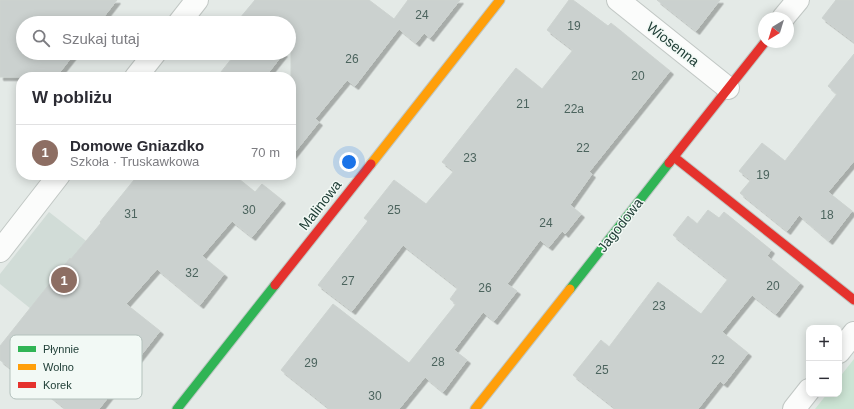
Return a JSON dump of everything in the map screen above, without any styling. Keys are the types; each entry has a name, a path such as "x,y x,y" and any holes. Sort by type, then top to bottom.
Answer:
{"street":[{"path":"184,16 197,0"},
{"name":"Malinowa","path":"177,409 500,0"},
{"name":"Wiosenna","path":"618,0 728,88"},
{"path":"789,12 798,0"},
{"name":"Jagodowa","path":"475,409 760,48"},
{"path":"140,72 149,60"},
{"path":"674,157 854,300"},
{"path":"0,251 55,180"},
{"path":"842,348 854,333"},
{"path":"794,409 806,394"}],"shaded area":[{"path":"49,212 131,276 85,335 63,335 0,284 0,274"}],"green space":[{"path":"854,359 854,409 815,409 825,397 842,397 842,374"}],"building":[{"path":"0,0 117,0 104,16 16,16 16,60 69,60 60,72 16,72 16,77 0,77"},
{"path":"255,0 369,0 394,19 408,0 460,0 430,38 424,33 416,43 399,29 355,86 347,80 315,119 319,122 296,151 296,72 291,72 291,60 296,60 296,16 242,16"},
{"path":"569,0 573,0 608,26 611,23 670,71 589,172 592,174 570,205 581,214 565,234 562,231 549,247 540,240 507,284 517,291 494,321 483,312 454,350 467,360 443,392 425,377 399,409 330,409 281,370 333,304 409,363 456,304 450,299 458,288 403,245 352,311 318,285 368,221 364,218 394,180 426,204 454,171 442,162 516,68 542,89 573,50 547,30"},
{"path":"657,0 720,0 696,31"},
{"path":"836,0 854,0 854,42 822,18"},
{"path":"854,54 854,161 828,192 852,211 829,241 799,215 787,231 740,193 751,180 739,171 762,143 785,161 837,94 828,86"},
{"path":"230,60 278,60 269,72 221,72"},
{"path":"134,180 240,180 255,192 262,184 282,200 252,237 232,221 202,256 224,274 200,305 157,269 126,304 160,331 142,354 142,335 10,335 10,368 0,360 0,346 70,258 71,259 101,223 100,222"},
{"path":"708,210 719,218 724,212 771,250 767,256 800,283 776,314 752,295 722,332 748,353 724,384 720,381 698,409 616,409 573,375 601,340 609,347 658,282 701,314 728,279 673,235 688,216 697,224"},
{"path":"54,399 107,399 99,409 66,409"}],"traffic: fast":[{"path":"570,289 669,163"},
{"path":"177,409 275,285"}],"traffic: slow":[{"path":"371,164 500,0"},
{"path":"475,409 570,289"}],"traffic: jam":[{"path":"669,163 760,48"},
{"path":"674,157 854,300"},
{"path":"275,285 371,164"}],"place":[{"name":"Domowe Gniazdko","path":"64,280"}]}
